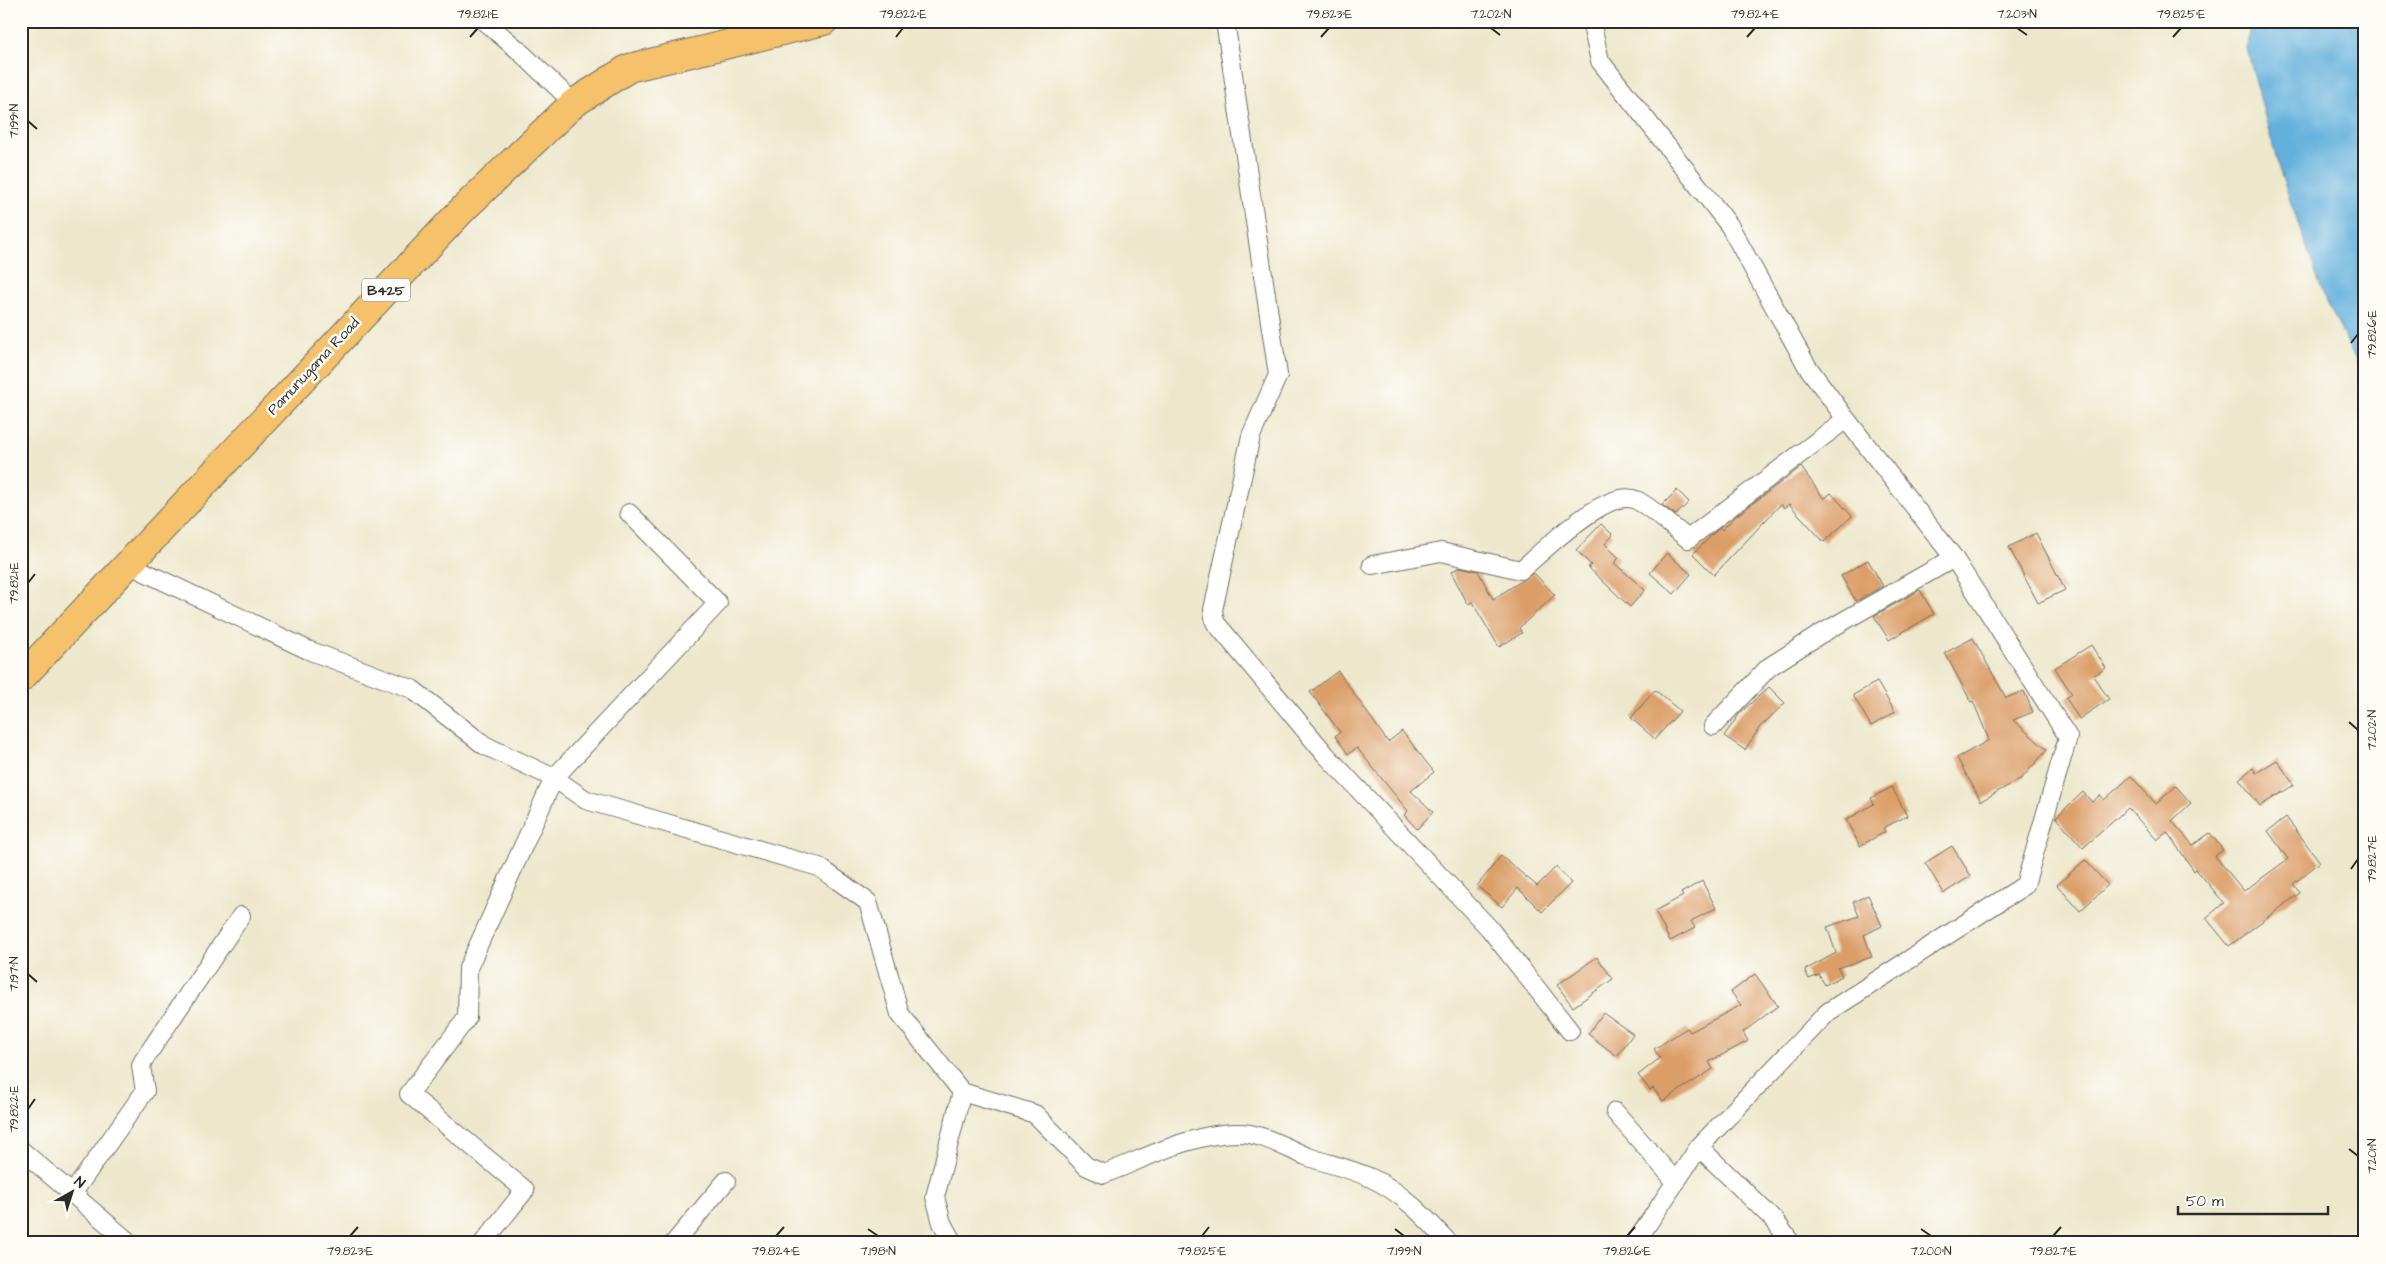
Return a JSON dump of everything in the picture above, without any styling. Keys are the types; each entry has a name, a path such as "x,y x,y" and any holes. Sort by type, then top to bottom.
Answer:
{"main road":[{"name":"Pamunugama Road","path":"21,678 464,208 574,103 629,68 824,21"}],"street":[{"path":"484,21 517,49 574,103"},
{"path":"1225,21 1278,375 1251,436 1213,610 1215,622 1326,755 1489,928 1570,1031"},
{"path":"1591,21 1600,60 1728,225 1807,366 1954,558 2068,736 2025,884 1828,1012 1699,1147 1634,1243"},
{"path":"1372,565 1441,552 1521,570 1589,512 1623,498 1635,499 1688,540 1846,419"},
{"path":"482,1243 525,1190 409,1094 467,1018 468,968 554,778 718,603 629,513"},
{"path":"1713,726 1768,667 1819,635 1954,558"},
{"path":"128,564 308,650 412,688 484,745 554,778 586,800 819,867 868,902 900,1014 962,1092 1035,1114 1086,1166 1104,1174 1192,1141 1238,1133 1257,1136 1371,1178 1400,1196 1426,1217 1449,1243"},
{"path":"72,1194 145,1091 141,1066 143,1061 241,916"},
{"path":"953,1243 942,1223 935,1197 962,1092"},
{"path":"1615,1112 1676,1182"},
{"path":"1699,1147 1775,1222 1791,1243"},
{"path":"21,1150 130,1243"},
{"path":"674,1243 726,1181"}],"water":[{"path":"2250,21 2365,21 2365,379 2322,291 2279,169 2247,49"}],"building":[{"path":"1801,467 1824,499 1831,493 1852,516 1824,542 1789,504 1784,508 1781,504 1714,575 1693,554 1715,532 1720,528 1722,530 1736,516"},
{"path":"1677,490 1689,502 1676,515 1662,505"},
{"path":"1601,524 1613,535 1605,544 1619,558 1614,563 1645,590 1630,607 1588,567 1591,565 1576,550"},
{"path":"2036,533 2065,590 2038,603 2009,547"},
{"path":"1667,553 1691,574 1674,594 1650,573"},
{"path":"1868,560 1883,586 1856,601 1841,576"},
{"path":"1460,567 1478,571 1493,599 1534,573 1555,595 1519,628 1522,633 1499,647 1472,602 1468,604 1451,572"},
{"path":"1920,590 1934,614 1889,640 1874,616"},
{"path":"1973,638 2006,698 2024,691 2033,712 2013,720 2047,750 2022,778 1981,801 1957,758 1989,740 1973,701 1971,702 1945,653"},
{"path":"2091,645 2106,668 2093,676 2109,699 2079,719 2066,698 2072,694 2055,668"},
{"path":"1338,671 1388,742 1402,731 1434,772 1411,791 1433,812 1417,829 1404,815 1408,811 1357,748 1348,754 1335,736 1340,732 1310,692"},
{"path":"1877,682 1895,712 1871,726 1853,695"},
{"path":"1769,687 1785,703 1760,727 1745,750 1724,736 1740,713"},
{"path":"1655,690 1680,711 1655,739 1631,718"},
{"path":"2277,760 2294,785 2260,806 2239,779 2253,768 2256,773"},
{"path":"2131,776 2156,804 2176,786 2191,803 2172,821 2193,845 2210,833 2223,850 2215,856 2244,891 2288,859 2268,831 2286,817 2320,862 2293,884 2300,893 2229,946 2206,918 2224,903 2196,869 2194,871 2167,832 2157,840 2128,808 2083,848 2056,817 2083,792 2092,802 2100,795 2104,800"},
{"path":"1892,787 1907,816 1883,828 1885,832 1860,846 1846,820 1874,804 1871,798"},
{"path":"1952,846 1971,876 1944,893 1925,863"},
{"path":"1501,856 1537,886 1556,867 1571,883 1542,912 1518,888 1502,907 1477,886"},
{"path":"2085,860 2108,885 2080,911 2057,885"},
{"path":"1702,881 1716,908 1691,921 1695,928 1670,941 1655,911 1683,896 1681,893"},
{"path":"1868,895 1882,926 1864,935 1872,957 1838,968 1842,976 1825,985 1819,975 1809,979 1805,970 1836,953 1827,927 1859,916 1853,902"},
{"path":"1597,957 1613,979 1573,1007 1557,985"},
{"path":"1755,974 1778,1006 1743,1032 1748,1041 1709,1062 1713,1069 1663,1101 1653,1088 1650,1090 1638,1075 1660,1058 1654,1049 1687,1028 1690,1032 1741,1005 1731,992"},
{"path":"1603,1013 1633,1034 1617,1056 1588,1034"}]}
